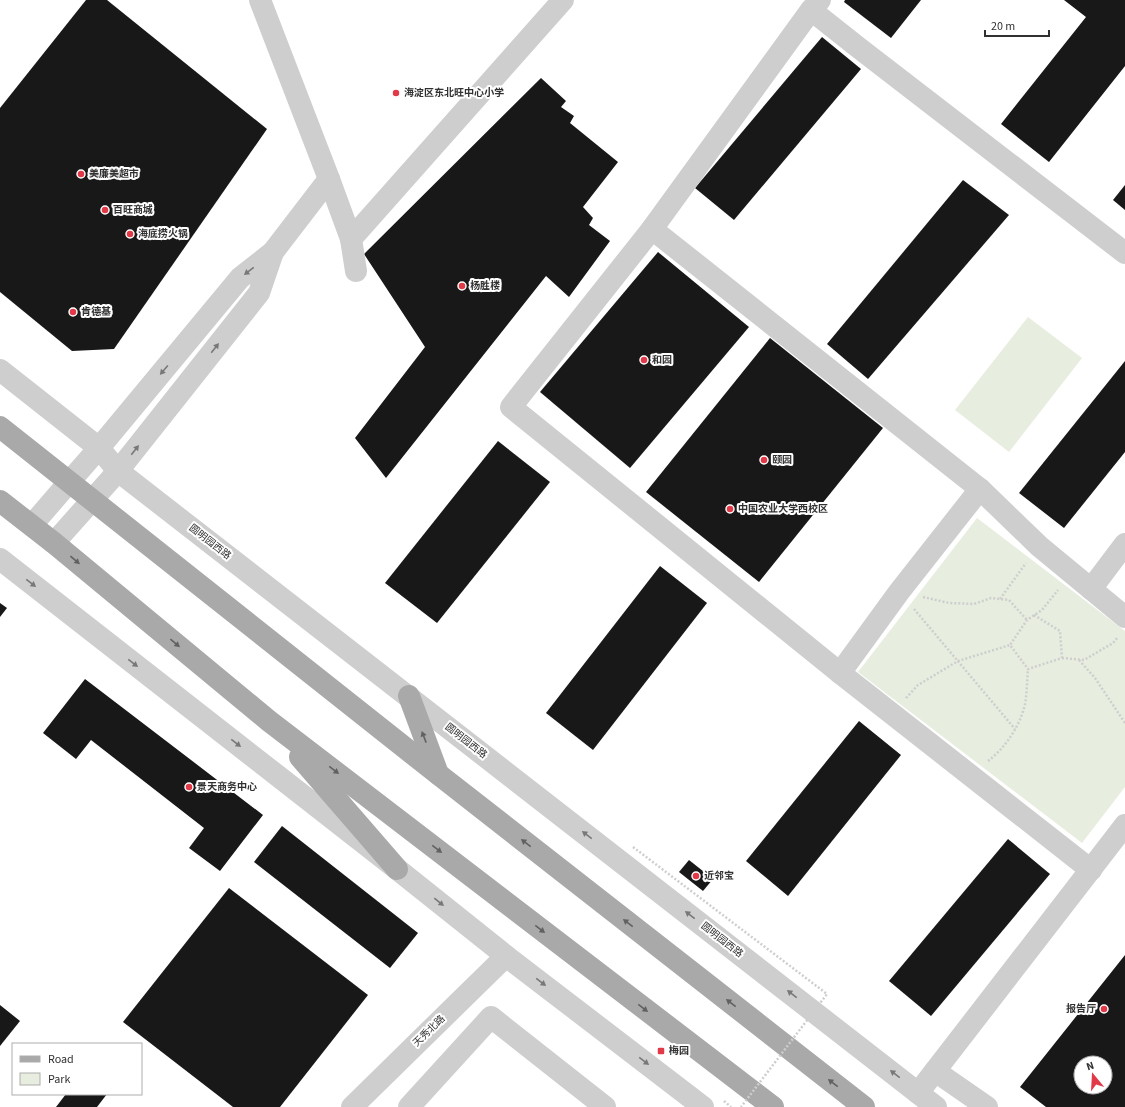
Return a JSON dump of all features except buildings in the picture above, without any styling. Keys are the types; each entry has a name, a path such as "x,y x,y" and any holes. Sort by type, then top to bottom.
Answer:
{"main road":[{"path":"0,427 438,774 864,1107"},
{"path":"0,501 32,525 269,721 772,1107"},
{"path":"409,696 438,774"},
{"path":"269,721 397,869"}],"street":[{"path":"260,0 352,239 356,271"},
{"path":"352,239 563,0"},
{"path":"1091,870 840,673 510,407 652,229 816,5 865,53 1125,254"},
{"path":"32,525 99,448 240,278 273,252 329,179"},
{"path":"652,229 980,489 1039,546 1091,589 1123,625"},
{"path":"54,543 118,471 259,293 273,252"},
{"name":"圆明园西路","path":"0,370 99,448 118,471 936,1107"},
{"path":"840,673 899,592 980,489"},
{"path":"1091,589 1125,544"},
{"path":"0,559 506,956 703,1107"},
{"path":"918,1093 1125,825"},
{"name":"天秀北路","path":"352,1107 506,956"},
{"path":"409,1107 491,1017 605,1107"},
{"path":"936,1071 987,1107"}],"path":[{"path":"999,599 1039,546"},
{"path":"892,714 918,685 958,661 1010,645 1027,620 1042,610 1072,573"},
{"path":"899,592 949,603 974,604 991,598 1009,600 1027,620"},
{"path":"899,592 1016,729"},
{"path":"1034,615 1060,631 1062,658"},
{"path":"1028,669 1062,658 1084,660 1113,643 1123,625"},
{"path":"971,776 998,753 1016,729 1024,704 1028,669 1010,645"},
{"path":"1079,660 1095,678 1125,723"},
{"path":"633,847 827,994 741,1107"}],"green space":[{"path":"1028,317 1082,358 1009,452 955,410"},
{"path":"977,518 1125,631 1125,787 1082,843 858,672"}],"place":[{"name":"海淀区东北旺中心小学","path":"396,93"},
{"name":"美廉美超市","path":"81,174"},
{"name":"百旺商城","path":"105,210"},
{"name":"海底捞火锅","path":"130,234"},
{"name":"杨胜楼","path":"462,286"},
{"name":"肯德基","path":"73,312"},
{"name":"和园","path":"644,360"},
{"name":"颐园","path":"764,460"},
{"name":"中国农业大学西校区","path":"730,509"},
{"name":"景天商务中心","path":"189,787"},
{"name":"近邻宝","path":"696,876"},
{"name":"报告厅","path":"1104,1009"},
{"name":"梅园","path":"661,1051"}]}
